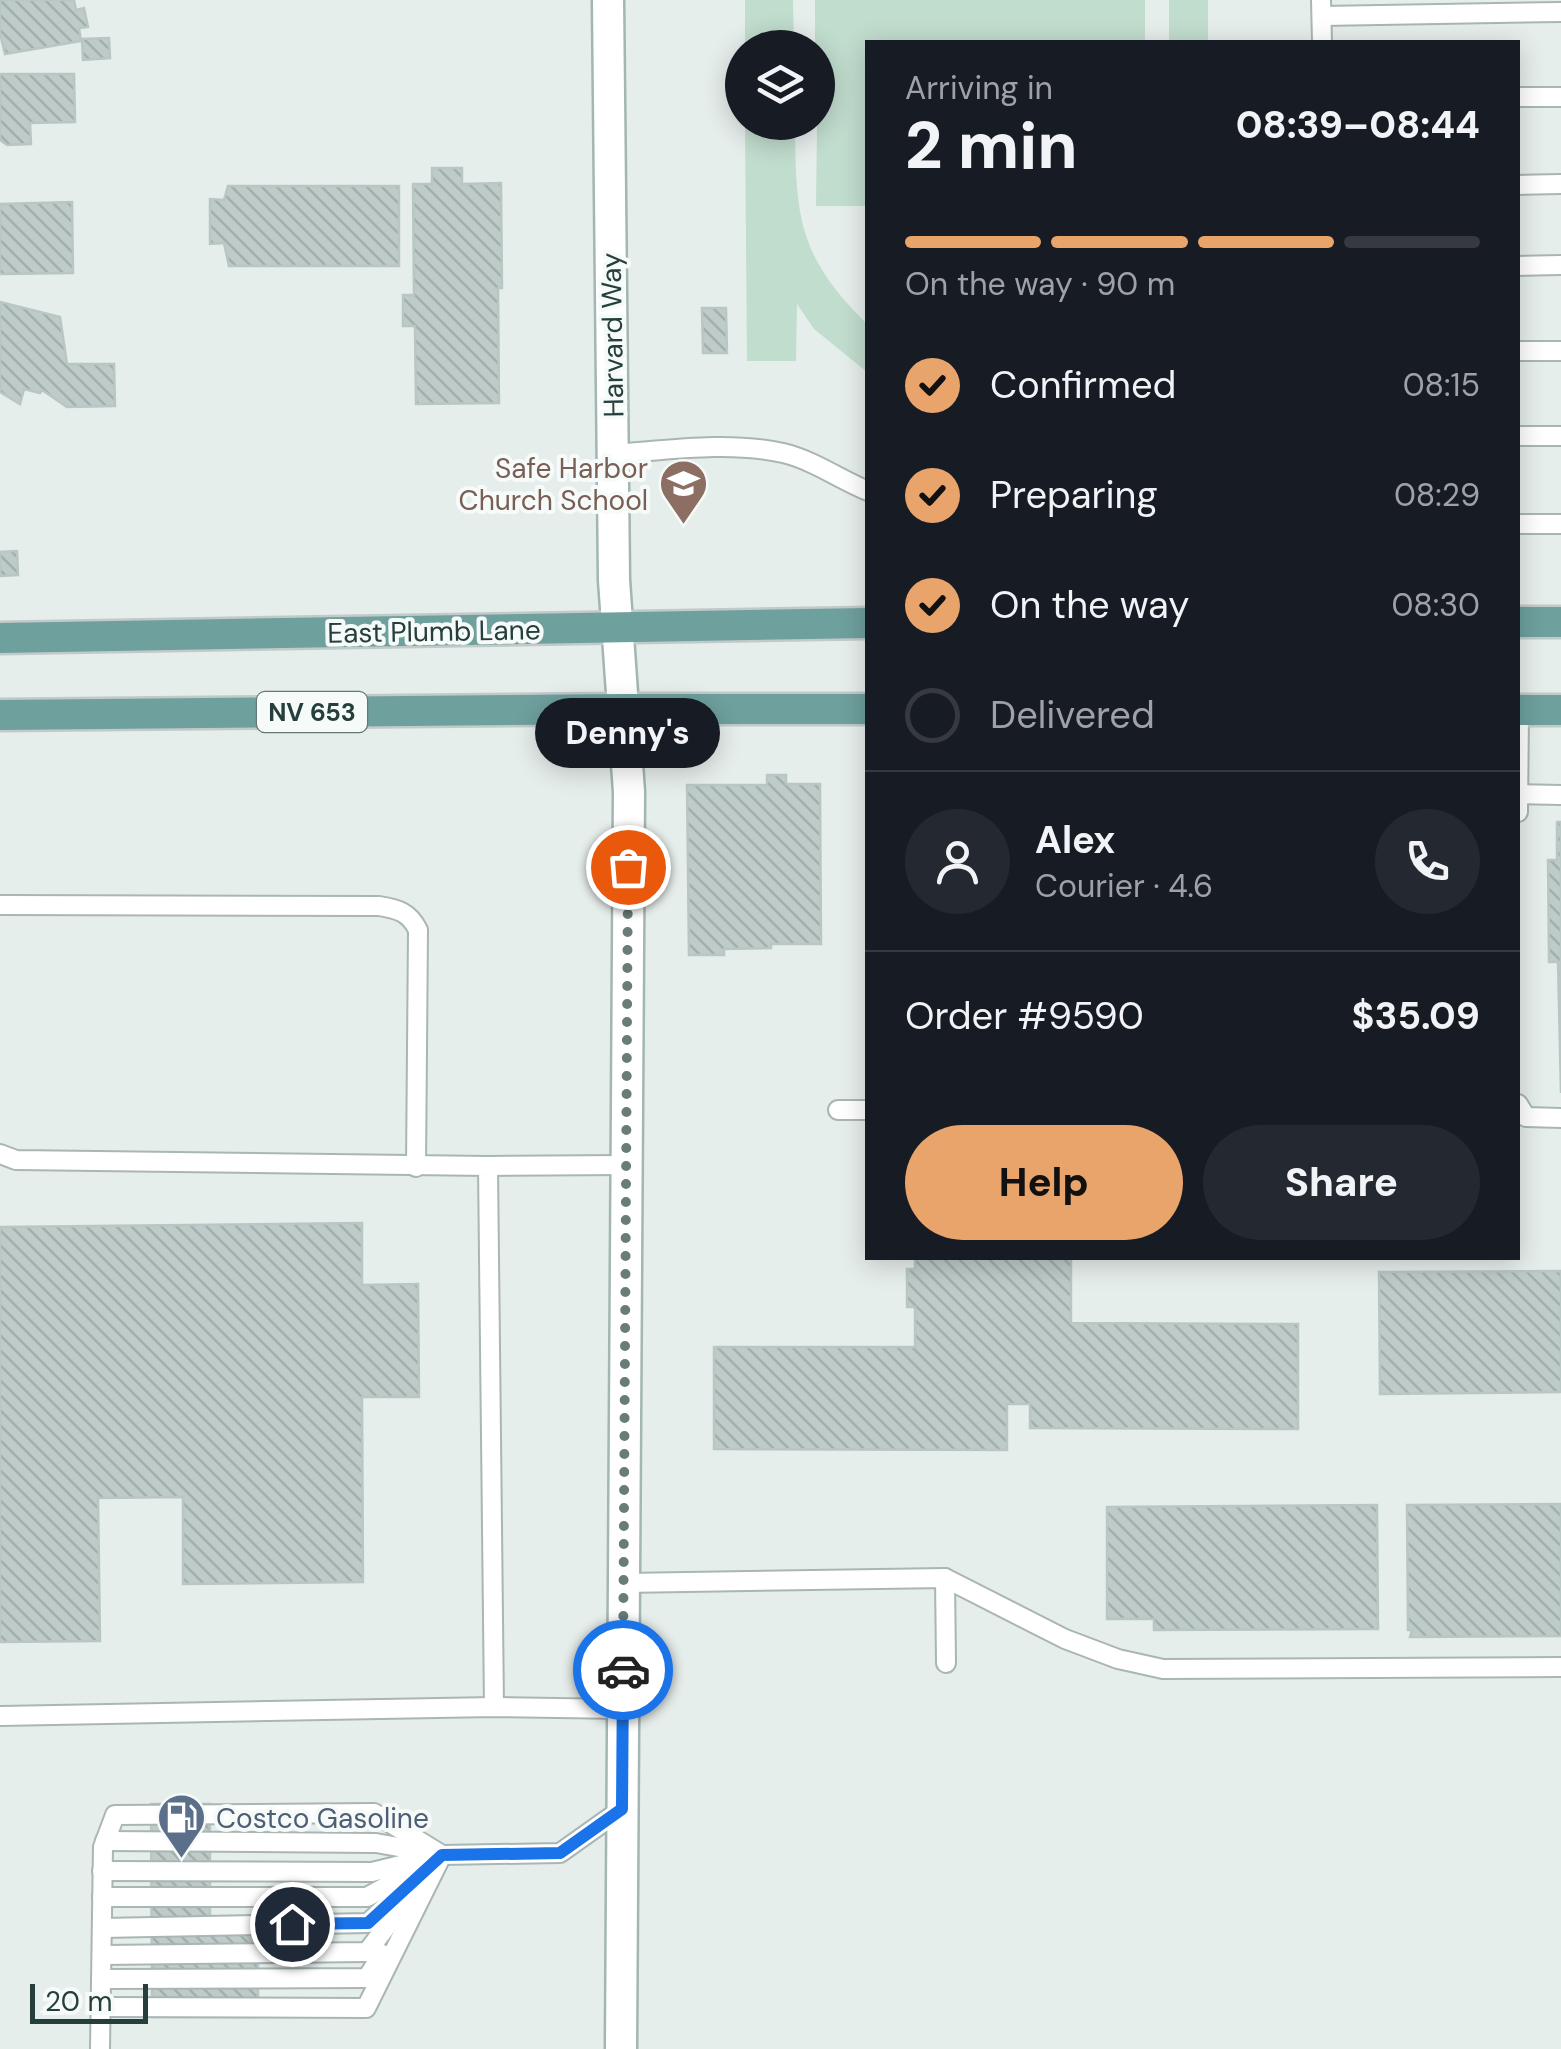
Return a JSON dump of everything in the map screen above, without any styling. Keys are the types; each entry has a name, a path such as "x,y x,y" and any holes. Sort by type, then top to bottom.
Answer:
{"main road":[{"path":"1520,622 1561,622"},
{"name":"East Plumb Lane","path":"0,638 865,623"},
{"name":"NV 653","path":"0,715 865,709"},
{"path":"1520,710 1561,710"}],"street":[{"name":"Harvard Way","path":"608,0 614,580 629,792 620,2049"}],"lane":[{"path":"1322,40 1321,8 1561,12"},
{"path":"1520,97 1561,97"},
{"path":"1520,185 1561,184"},
{"path":"1520,266 1561,265"},
{"path":"1520,350 1561,351"},
{"path":"1520,436 1561,436"},
{"path":"614,454 698,448 774,452 808,461 865,489"},
{"path":"1520,524 1561,524"},
{"path":"1520,794 1561,796"},
{"path":"0,906 379,906 408,914 418,930 416,1167"},
{"path":"1520,1107 1526,1117 1561,1118"},
{"path":"838,1110 865,1110"},
{"path":"0,1154 16,1160 416,1167 626,1165"},
{"path":"488,1166 494,1707"},
{"path":"944,1578 946,1663"},
{"path":"624,1582 944,1578 1065,1640 1118,1660 1163,1668 1561,1667"},
{"path":"0,1716 494,1707 623,1709"},
{"path":"105,1841 376,1843 442,1855 560,1853 622,1809"},
{"path":"100,2049 102,1872 105,1841 115,1815 374,1813 442,1855"},
{"path":"102,1872 372,1872 442,1855"},
{"path":"102,1896 367,1896 442,1855"},
{"path":"102,1928 368,1923 442,1855"},
{"path":"102,1956 368,1952 442,1855"},
{"path":"101,1979 367,1978 442,1855"},
{"path":"101,2007 366,2008 442,1855"}],"green space":[{"path":"745,0 793,0 794,30 745,30"},
{"path":"815,0 1145,0 1145,40 865,40 865,206 816,206 817,140 835,140 835,30 815,30"},
{"path":"1169,0 1208,0 1208,40 1169,40"},
{"path":"745,140 796,140 797,184 805,233 826,277 865,322 865,370 814,329 797,304 796,361 747,361"}],"building":[{"path":"0,0 74,0 76,10 84,8 88,27 79,28 81,41 5,54 0,33"},
{"path":"109,38 110,58 83,60 82,39"},
{"path":"0,74 74,74 75,122 30,123 31,144 7,145 0,140"},
{"path":"432,168 462,168 462,184 501,183 499,403 416,404 415,326 403,326 403,295 414,295 413,184 432,184"},
{"path":"228,186 399,186 399,266 229,266 224,243 210,244 210,199 224,200"},
{"path":"72,202 73,273 0,274 0,204"},
{"path":"0,302 60,317 67,364 114,364 115,406 67,407 42,390 40,393 24,389 20,404 0,392"},
{"path":"702,308 726,308 727,353 703,353"},
{"path":"17,551 18,575 0,576 0,552"},
{"path":"767,775 786,775 786,784 820,784 821,944 771,944 771,948 724,949 724,955 689,955 687,785 767,785"},
{"path":"1557,822 1561,822 1561,1093 1558,962 1549,962 1548,860 1557,860"},
{"path":"362,1223 362,1285 418,1284 419,1397 362,1397 363,1582 183,1584 183,1497 98,1498 100,1641 0,1642 0,1227"},
{"path":"915,1260 1071,1260 1071,1323 1298,1324 1298,1429 1030,1428 1030,1404 1007,1404 1007,1450 714,1449 714,1347 915,1347 915,1307 907,1307 907,1269 915,1269"},
{"path":"1561,1271 1561,1392 1380,1394 1379,1272"},
{"path":"1561,1504 1561,1636 1410,1637 1407,1505"},
{"path":"1377,1505 1378,1629 1154,1630 1154,1619 1107,1619 1107,1507"},
{"name":"Costco Gasoline","path":"151,1804 210,1804 210,1917 258,1917 258,2017 152,2017"}],"way so far":[{"path":"623,1670 628,867"}],"place":[{"name":"Safe Harbor Church School","path":"683,526"},
{"name":"Denny's","path":"628,867"},
{"name":"Costco Gasoline","path":"181,1860"}],"route":[{"path":"292,1924 368,1923 442,1855 560,1853 622,1809 623,1670"}]}
